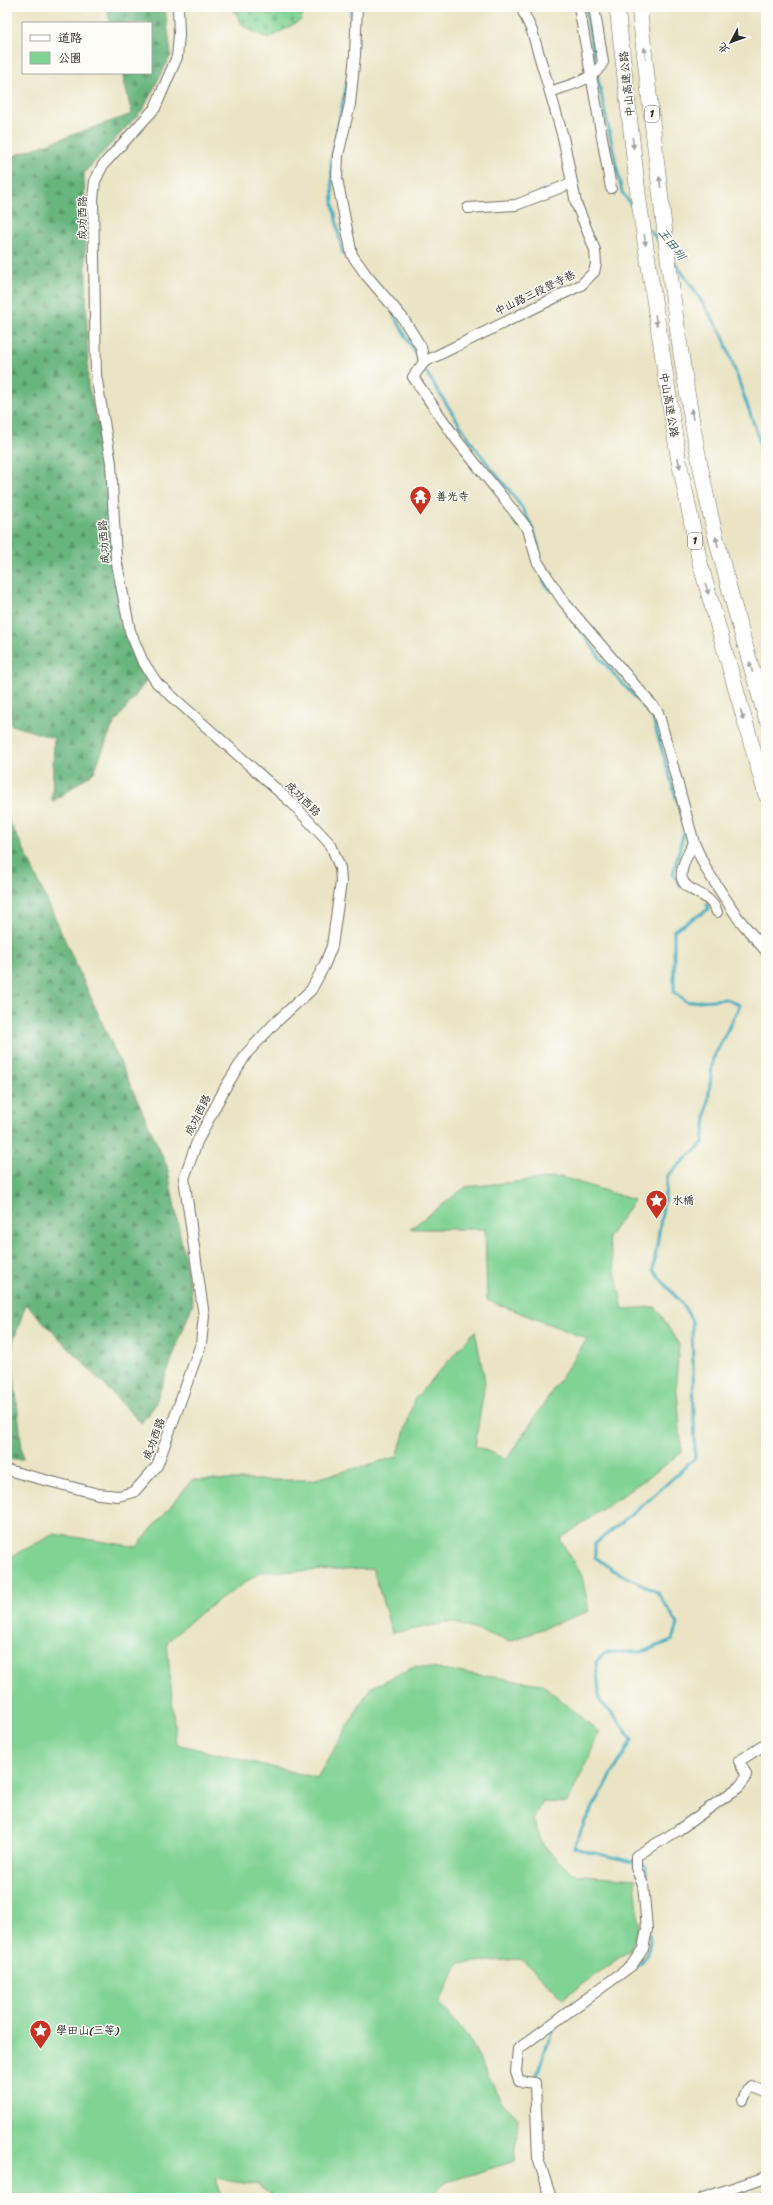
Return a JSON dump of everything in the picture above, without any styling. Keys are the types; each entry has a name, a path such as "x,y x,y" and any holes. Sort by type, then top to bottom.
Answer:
{"highway":[{"name":"中山高速公路","path":"617,7 639,202 650,282 678,456 700,563 766,795"},
{"name":"中山高速公路","path":"639,7 673,292 709,506 721,560 766,718"}],"street":[{"name":"成功西路","path":"7,1470 98,1494 118,1496 134,1492 157,1466 201,1344 204,1316 184,1178 197,1142 225,1088 247,1053 274,1024 312,990 332,946 341,882 340,868 330,845 293,804 157,683 142,660 130,632 123,597 116,559 111,462 96,376 93,198 95,181 103,165 155,108 177,57 179,35 178,7"},
{"path":"357,7 355,55 350,104 338,154 337,179 352,255 367,276 402,317 421,347 422,365 413,377 456,439 528,529 537,561 563,601 658,712 694,843 706,869 738,918 766,951"},
{"name":"中山路三段登寺巷","path":"422,365 581,284 591,275 596,264 595,250 576,203 563,137 550,92 532,31 521,7"},
{"path":"579,7 590,77 611,188"},
{"path":"550,92 590,77 600,68 603,62 594,7"},
{"path":"468,208 516,205 572,183"},
{"path":"694,843 682,868 683,882 692,891 711,900 717,912"},
{"path":"551,2198 538,2158 535,2083 519,2081 516,2072 518,2049 631,1966 642,1949 647,1929 643,1884 636,1868 636,1856 677,1831 739,1787 745,1779 746,1774 739,1761 766,1744"},
{"path":"743,2100 751,2086 766,2092"},
{"path":"703,2198 766,2177"}],"green space":[{"path":"107,7 165,7 171,55 143,109 84,173 88,386 110,474 119,621 146,681 112,727 94,772 52,802 54,738 11,725 7,654 7,158 132,114 122,74 152,74 152,22 110,22"},
{"path":"233,7 304,7 301,20 268,39 243,26"},
{"path":"7,818 21,843 167,1166 193,1303 154,1407 141,1423 26,1304 11,1348 23,1459 7,1459"},
{"path":"562,1177 634,1200 608,1238 623,1309 656,1307 679,1345 676,1379 682,1452 560,1539 582,1576 589,1611 510,1641 452,1622 392,1633 373,1569 261,1572 200,1613 167,1642 176,1744 317,1778 370,1688 416,1666 542,1684 599,1732 587,1762 567,1803 543,1802 533,1820 543,1845 572,1874 635,1879 639,1925 630,1950 563,1998 521,1959 459,1963 439,2002 468,2037 501,2101 518,2118 515,2161 444,2183 431,2198 274,2198 258,2185 215,2179 223,2198 7,2198 7,1559 54,1534 137,1547 192,1480 312,1480 397,1457 414,1400 475,1331 485,1382 475,1446 507,1459 587,1339 487,1300 485,1229 410,1229 466,1187"}],"waterway":[{"path":"350,61 351,7"},
{"name":"王田圳","path":"585,7 596,68"},
{"name":"王田圳","path":"597,74 622,192 634,209"},
{"path":"348,77 331,160 333,203 342,252 353,264"},
{"name":"王田圳","path":"650,230 661,244"},
{"name":"王田圳","path":"675,263 694,289 723,336 758,436 766,485"},
{"path":"394,315 420,362"},
{"path":"423,367 475,447 515,497 531,524 540,556"},
{"path":"543,577 544,582 551,591"},
{"path":"567,613 604,663 652,716 685,828 673,874 680,885"},
{"path":"633,1862 574,1848 585,1821 632,1740 617,1719 600,1701 596,1662 605,1652 642,1652 673,1640 678,1624 657,1592 613,1570 595,1557 595,1544 649,1500 695,1458 692,1321 683,1305 653,1270 668,1175 703,1143 713,1059 740,1005 725,999 687,1002 674,992 674,930 709,909 707,904"},
{"path":"639,1863 646,1866 647,1883"},
{"path":"634,1968 642,1962 647,1954 650,1944 650,1934"},
{"path":"535,2080 552,2031 556,2027"},
{"path":"750,2198 766,2192"}],"place":[{"name":"善光寺","path":"421,516"},
{"name":"水橋","path":"656,1220"},
{"name":"學田山(三等)","path":"40,2050"}]}
